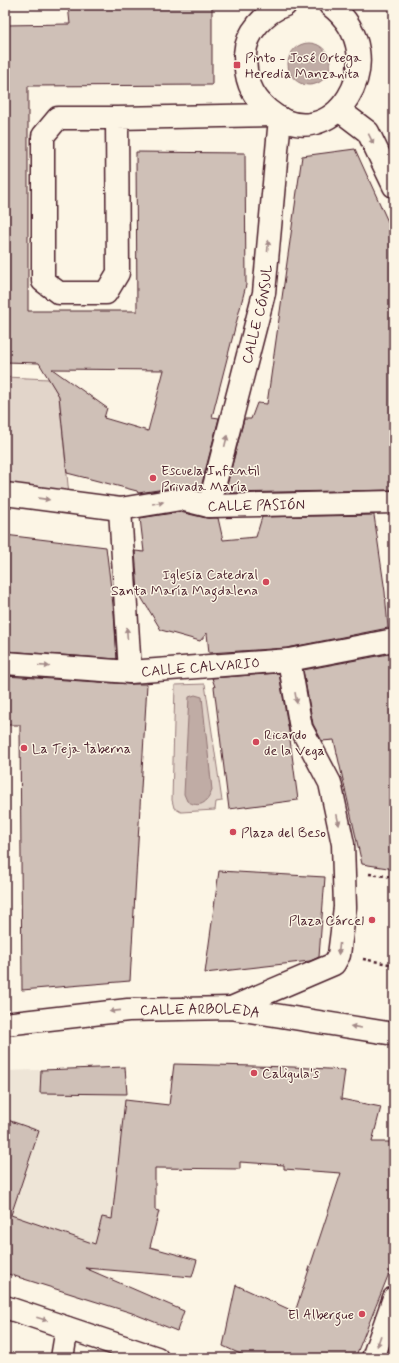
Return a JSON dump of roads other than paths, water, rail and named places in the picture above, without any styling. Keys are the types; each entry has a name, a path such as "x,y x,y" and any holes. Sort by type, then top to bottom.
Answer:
{"street":[{"path":"279,6 259,24 252,34 245,51 245,70 250,88 260,103 277,117 296,124 312,124 328,120 343,113 356,100 365,83 369,64 367,45 358,28 344,8"},
{"path":"343,113 368,132 394,186"},
{"path":"117,118 118,273 106,292 59,293 43,281 43,136 58,118 277,117"},
{"name":"CALLE CÓNSUL","path":"209,506 264,292 277,117"},
{"name":"CALLE PASIÓN","path":"5,494 120,509 181,499 209,506 394,502"},
{"path":"120,509 130,672"},
{"name":"CALLE CALVARIO","path":"5,663 130,672 289,660 394,640"},
{"path":"231,1008 334,964 339,955 345,907 343,844 330,783 301,728 289,660"},
{"name":"CALLE ARBOLEDA","path":"5,1024 128,1010 231,1008 394,1034"},
{"path":"373,1358 394,1298"},
{"path":"5,1307 157,1358"},
{"path":"62,1358 67,1328"}],"place":[{"name":"Pinto - José Ortega Heredia Manzanita","path":"237,65"},
{"name":"Escuela Infantil Privada María","path":"153,478"},
{"name":"Iglesia Catedral Santa María Magdalena","path":"266,582"},
{"name":"Ricardo de la Vega","path":"256,742"},
{"name":"La Teja Taberna","path":"24,748"},
{"name":"Plaza del Beso","path":"233,832"},
{"name":"Plaza Cárcel","path":"372,920"},
{"name":"Caligula's","path":"254,1073"},
{"name":"El Albergue","path":"362,1314"}]}
